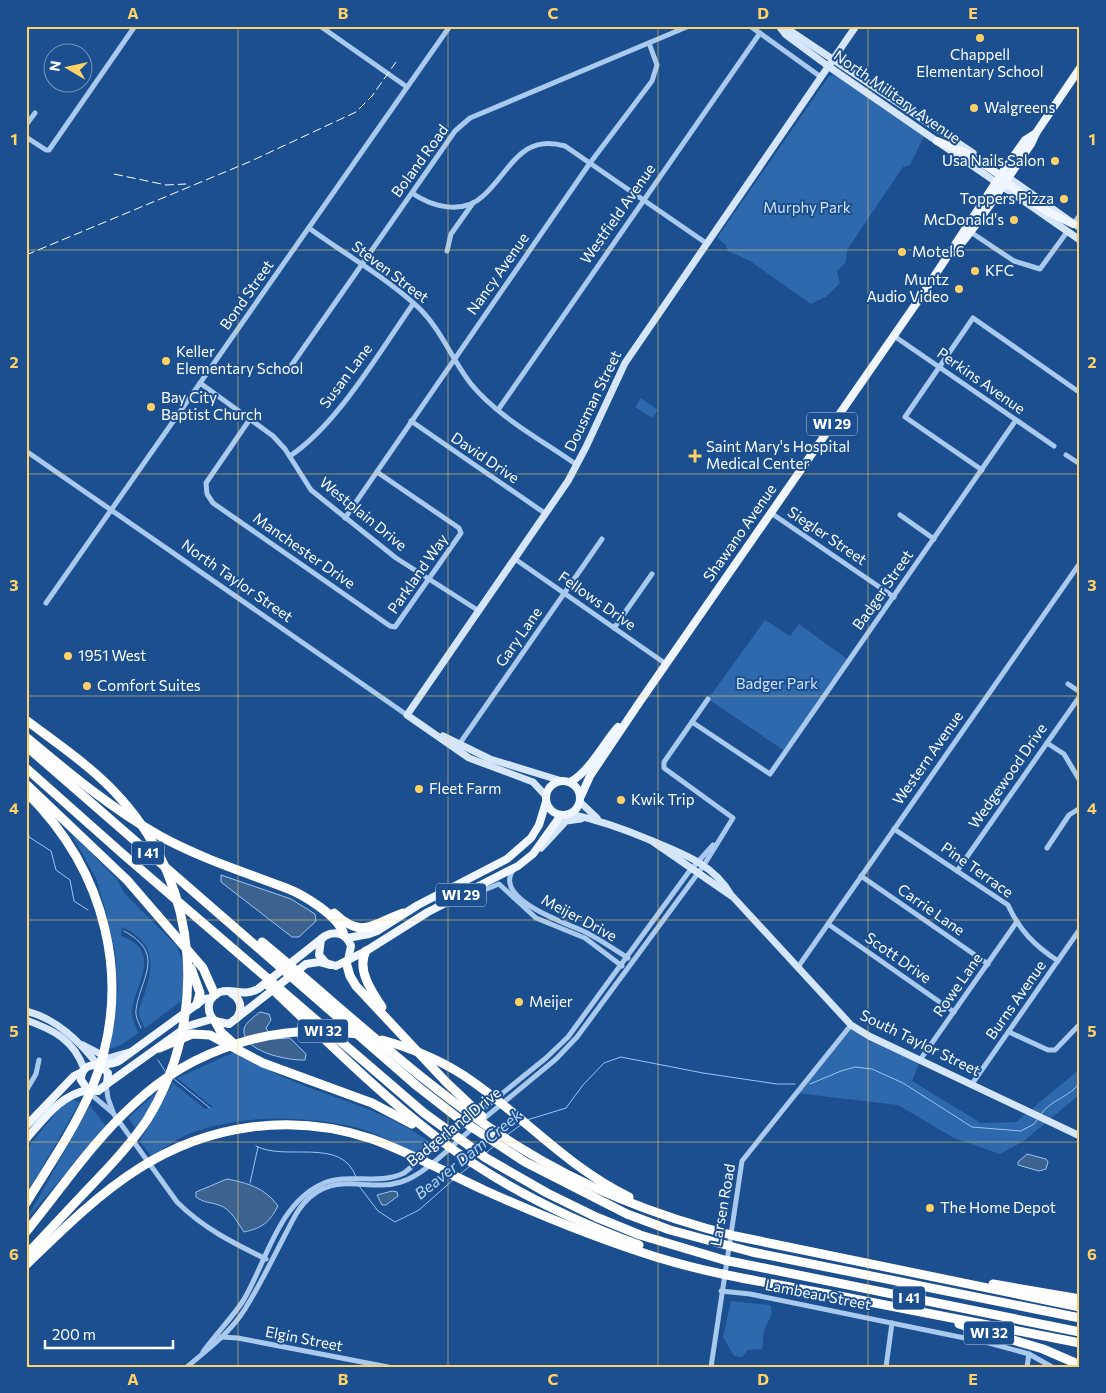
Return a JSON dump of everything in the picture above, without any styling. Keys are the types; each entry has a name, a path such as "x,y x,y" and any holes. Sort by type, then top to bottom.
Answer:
{"highway":[{"path":"26,720 99,777 137,818 163,862 180,910 188,969 185,1022 170,1076 146,1120 117,1158 26,1255"},
{"path":"26,737 96,794 149,830 195,853 308,898 327,908 354,928 365,928 403,913"},
{"name":"I 41","path":"26,746 205,901 310,987 417,1086 505,1151 570,1187 627,1214 716,1244 1080,1318"},
{"name":"I 41","path":"26,768 290,1001 409,1101 493,1162 547,1193 602,1220 650,1238 714,1258 1080,1332"},
{"path":"26,784 127,880 207,974 213,996"},
{"path":"26,792 52,820 76,854 101,910 108,940 112,977 112,1001 106,1039 96,1078 78,1116 26,1203"},
{"path":"308,898 334,920 346,936"},
{"path":"176,938 184,952 198,987 200,997 197,1004"},
{"path":"366,951 362,960 366,976 387,1019"},
{"path":"347,961 350,976 356,986 466,1107"},
{"path":"310,987 466,1107 519,1145 545,1162 601,1191 649,1211 742,1238 1080,1307"},
{"path":"290,1001 376,1088 436,1137 483,1170 539,1202 590,1226 712,1271"},
{"path":"214,1020 224,1035 254,1059"},
{"name":"WI 32","path":"26,1232 118,1120 146,1093 169,1076 200,1058 259,1037 327,1031 383,1040 437,1061 474,1083 554,1149 590,1175 649,1211"},
{"path":"159,1048 189,1035 204,1034 220,1040 254,1059 372,1103 436,1137"},
{"name":"WI 32","path":"26,1265 92,1204 140,1167 156,1158 188,1143 220,1132 281,1124 316,1126 350,1133 382,1143 550,1219 661,1259 736,1277 896,1308 1025,1343 1080,1365"},
{"path":"892,1269 920,1271 1080,1299"},
{"path":"896,1308 1080,1343"}],"main road":[{"name":"Shawano Avenue","path":"580,799 590,776 638,702 949,256 953,254 1025,140 1036,133 1080,68"},
{"path":"937,141 966,153 1046,211 1077,226"},
{"name":"Shawano Avenue","path":"566,781 584,772 598,750 638,702"},
{"path":"566,781 577,788 580,799"},
{"name":"WI 29","path":"346,936 369,934 403,913 492,868 520,849 539,825 551,786 566,781"},
{"path":"546,799 552,811 561,815 570,814"},
{"name":"WI 29","path":"570,814 580,799"},
{"name":"WI 29","path":"347,961 404,926 517,867 533,854 561,815"},
{"path":"26,1126 72,1078 91,1065 114,1064 204,999 229,992 247,994 258,989 329,933 346,936 351,946 347,961 341,965 319,962 306,964 238,1018 224,1024 214,1020 188,1026 102,1090 72,1094 62,1100 26,1140"},
{"path":"322,940 319,954 330,965"},
{"path":"229,992 238,998 240,1003 241,1008 238,1018"},
{"path":"213,996 208,1008 214,1020"},
{"path":"99,1065 108,1073 107,1085"},
{"path":"83,1070 81,1080 90,1091"}],"street":[{"path":"26,137 46,150 50,150 135,26"},
{"path":"320,26 407,87"},
{"name":"Bond Street","path":"46,603 450,26"},
{"name":"Boland Road","path":"291,366 455,131 470,118 689,26"},
{"path":"750,26 821,77"},
{"name":"North Military Avenue","path":"779,26 786,34 828,66 937,141"},
{"name":"North Military Avenue","path":"783,26 833,59 1002,179 1080,240"},
{"name":"Dousman Street","path":"407,715 546,514 577,465 625,363 856,26"},
{"name":"Westfield Avenue","path":"498,410 760,33"},
{"name":"Nancy Avenue","path":"345,518 590,163 656,74 657,66 649,43"},
{"path":"26,125 35,113"},
{"path":"412,193 427,202 442,206 449,207 473,203 483,197 518,155 540,144 552,142 565,146 706,243"},
{"path":"447,250 451,234 473,203"},
{"path":"1077,226 1080,215"},
{"name":"Steven Street","path":"309,228 413,304 436,328 473,386 498,410 577,465"},
{"path":"967,230 1014,261 1040,269 1068,232"},
{"name":"Susan Lane","path":"290,456 316,436 366,372 413,304"},
{"path":"982,470 905,417 973,318 1079,392"},
{"name":"Perkins Avenue","path":"894,336 1054,446"},
{"name":"Westplain Drive","path":"200,383 273,436 290,456 311,490 345,518 396,558 479,611"},
{"name":"Manchester Drive","path":"250,418 206,483 206,494 213,503 390,626"},
{"name":"Badger Street","path":"692,722 770,774 1016,420"},
{"name":"David Drive","path":"411,421 546,514"},
{"name":"North Taylor Street","path":"26,451 407,715 457,747"},
{"path":"1066,455 1080,464"},
{"name":"Parkland Way","path":"377,472 461,530 461,536 400,622 395,627 390,626"},
{"name":"Siegler Street","path":"770,512 894,597"},
{"path":"900,515 934,539"},
{"name":"Gary Lane","path":"457,747 602,539"},
{"name":"Fellows Drive","path":"515,559 666,664"},
{"name":"Western Avenue","path":"798,967 1080,563"},
{"path":"614,628 652,574"},
{"path":"1068,684 1080,694"},
{"name":"Wedgewood Drive","path":"957,871 1080,694"},
{"path":"701,863 733,818 664,768 664,762 708,699"},
{"path":"1047,742 1070,761 1080,781"},
{"path":"457,747 490,759 566,781"},
{"path":"457,747 478,763 534,782 546,799"},
{"name":"South Taylor Street","path":"580,799 588,811 604,821 701,863 727,887 733,897"},
{"path":"1046,848 1069,815 1080,808"},
{"name":"South Taylor Street","path":"570,814 604,821"},
{"path":"517,867 530,860 566,821 593,819"},
{"name":"Pine Terrace","path":"894,829 1008,905 1016,924 1037,947 1058,961"},
{"name":"South Taylor Street","path":"652,841 733,897 851,1026 1080,1136"},
{"name":"Badgerland Drive","path":"363,1181 389,1178 409,1170 546,1058 582,1020 625,957 701,863"},
{"name":"Meijer Drive","path":"517,867 511,876 512,887 534,910 546,917 580,930 632,961"},
{"name":"Badgerland Drive","path":"200,1356 243,1301 286,1218 303,1196 325,1183 354,1180 396,1184 410,1179 422,1170 566,1050 594,1017 695,870"},
{"name":"Carrie Lane","path":"861,876 988,964"},
{"name":"Meijer Drive","path":"437,908 499,884 536,918 585,938 626,969"},
{"name":"Scott Drive","path":"828,924 954,1012"},
{"name":"Rowe Lane","path":"920,1060 1016,924"},
{"name":"Burns Avenue","path":"972,1084 1080,929"},
{"path":"26,1011 62,1028 81,1044 99,1065"},
{"path":"26,1020 49,1030 71,1045 80,1056 83,1070"},
{"path":"1009,1032 1048,1050 1055,1050 1080,1024"},
{"name":"Larsen Road","path":"710,1367 742,1161 851,1026"},
{"path":"81,1044 108,1058 129,1052"},
{"path":"26,1091 36,1074 38,1060"},
{"path":"107,1085 108,1098 113,1113"},
{"path":"90,1091 93,1096 113,1113 177,1202 189,1214 216,1234 271,1262"},
{"name":"Badgerland Drive","path":"186,1367 222,1337 246,1307 299,1209 307,1200 327,1187 354,1180"},
{"name":"Lambeau Street","path":"721,1291 750,1294 989,1342 1029,1354 1052,1367"},
{"path":"886,1367 892,1323"},
{"name":"Elgin Street","path":"215,1337 238,1338 388,1367"},
{"path":"1027,1367 1029,1354"}],"green space":[{"name":"Murphy Park","path":"834,74 924,136 910,165 903,167 847,250 846,262 837,271 840,283 827,296 811,304 750,261 728,251 726,245 717,238 829,76"},
{"path":"641,398 658,410 652,418 635,407"},
{"name":"Badger Park","path":"765,620 790,636 799,624 850,661 786,752 708,699"},
{"path":"70,832 117,879 124,893 177,946 184,965 183,1000 145,1028 139,1016 139,1010 150,973 149,952 144,943 122,927 121,936 134,942 141,950 144,959 144,968 132,1010 138,1033 123,1044 110,1049 118,988 115,951 96,878"},
{"path":"851,1025 920,1060 912,1081 981,1123 1016,1122 1080,1069 1080,1094 1024,1141 1000,1154 954,1138 898,1105 796,1093"},
{"path":"235,1052 283,1077 378,1113 431,1143 417,1155 358,1128 294,1119 250,1120 208,1127 188,1134 151,1156 140,1141 173,1083 205,1109 213,1107 177,1078"},
{"path":"158,1091 148,1112 136,1129 128,1118"},
{"path":"73,1100 80,1102 26,1195 26,1150 63,1104"},
{"path":"90,1106 106,1126 26,1220"},
{"path":"731,1301 770,1305 771,1316 765,1328 762,1349 748,1350 742,1357 734,1356 723,1337"}],"shaded area":[{"path":"221,875 291,899 315,914 316,921 299,937 292,937 221,882"},
{"path":"260,1012 269,1014 271,1020 266,1028 273,1039 290,1038 306,1054 305,1060 278,1057 250,1044 245,1037 244,1029 248,1022"},
{"path":"1027,1154 1046,1159 1048,1162 1046,1169 1039,1171 1018,1165 1018,1162"},
{"path":"227,1179 256,1187 273,1200 278,1206 268,1221 256,1229 244,1232 233,1216 223,1207 196,1197 196,1192"},
{"path":"392,1191 397,1192 398,1196 386,1205 382,1205 377,1195"}],"waterway":[{"name":"Beaver Dam Creek","path":"26,815 29,837 51,851 56,870 70,880 74,901 88,910"},
{"name":"Beaver Dam Creek","path":"124,931 137,940 145,949 148,958 148,967 136,1010 141,1028"},
{"name":"Beaver Dam Creek","path":"527,1120 566,1108 583,1085 604,1063 621,1057 703,1073 777,1084 795,1084"},
{"name":"Beaver Dam Creek","path":"158,1060 165,1071"},
{"name":"Beaver Dam Creek","path":"810,1084 855,1067 872,1069 903,1083 972,1127 1021,1131 1034,1124 1037,1120"},
{"name":"Beaver Dam Creek","path":"174,1079 210,1108"},
{"name":"Beaver Dam Creek","path":"1041,1114 1080,1082"},
{"name":"Beaver Dam Creek","path":"507,1135 522,1124"},
{"name":"Beaver Dam Creek","path":"256,1146 282,1152 326,1153 339,1157 349,1165 356,1177"},
{"name":"Beaver Dam Creek","path":"486,1153 494,1146"},
{"path":"250,1183 258,1147"},
{"name":"Beaver Dam Creek","path":"459,1175 470,1166"},
{"name":"Beaver Dam Creek","path":"359,1186 378,1211 395,1222 419,1210 454,1179"}],"railway":[{"path":"26,255 249,162 356,112 372,96 396,62"},
{"path":"114,174 166,185 186,184"}],"place":[{"name":"Chappell Elementary School","path":"980,38"},
{"name":"Walgreens","path":"974,108"},
{"name":"Usa Nails Salon","path":"1055,161"},
{"name":"Toppers Pizza","path":"1064,199"},
{"name":"McDonald's","path":"1014,220"},
{"name":"Motel 6","path":"902,252"},
{"name":"KFC","path":"975,271"},
{"name":"Muntz Audio Video","path":"959,289"},
{"name":"Keller Elementary School","path":"166,361"},
{"name":"Bay City Baptist Church","path":"151,407"},
{"name":"Saint Mary's Hospital Medical Center","path":"695,456"},
{"name":"1951 West","path":"68,656"},
{"name":"Comfort Suites","path":"87,686"},
{"name":"Fleet Farm","path":"419,789"},
{"name":"Kwik Trip","path":"621,800"},
{"name":"Meijer","path":"519,1002"},
{"name":"The Home Depot","path":"930,1208"}]}
